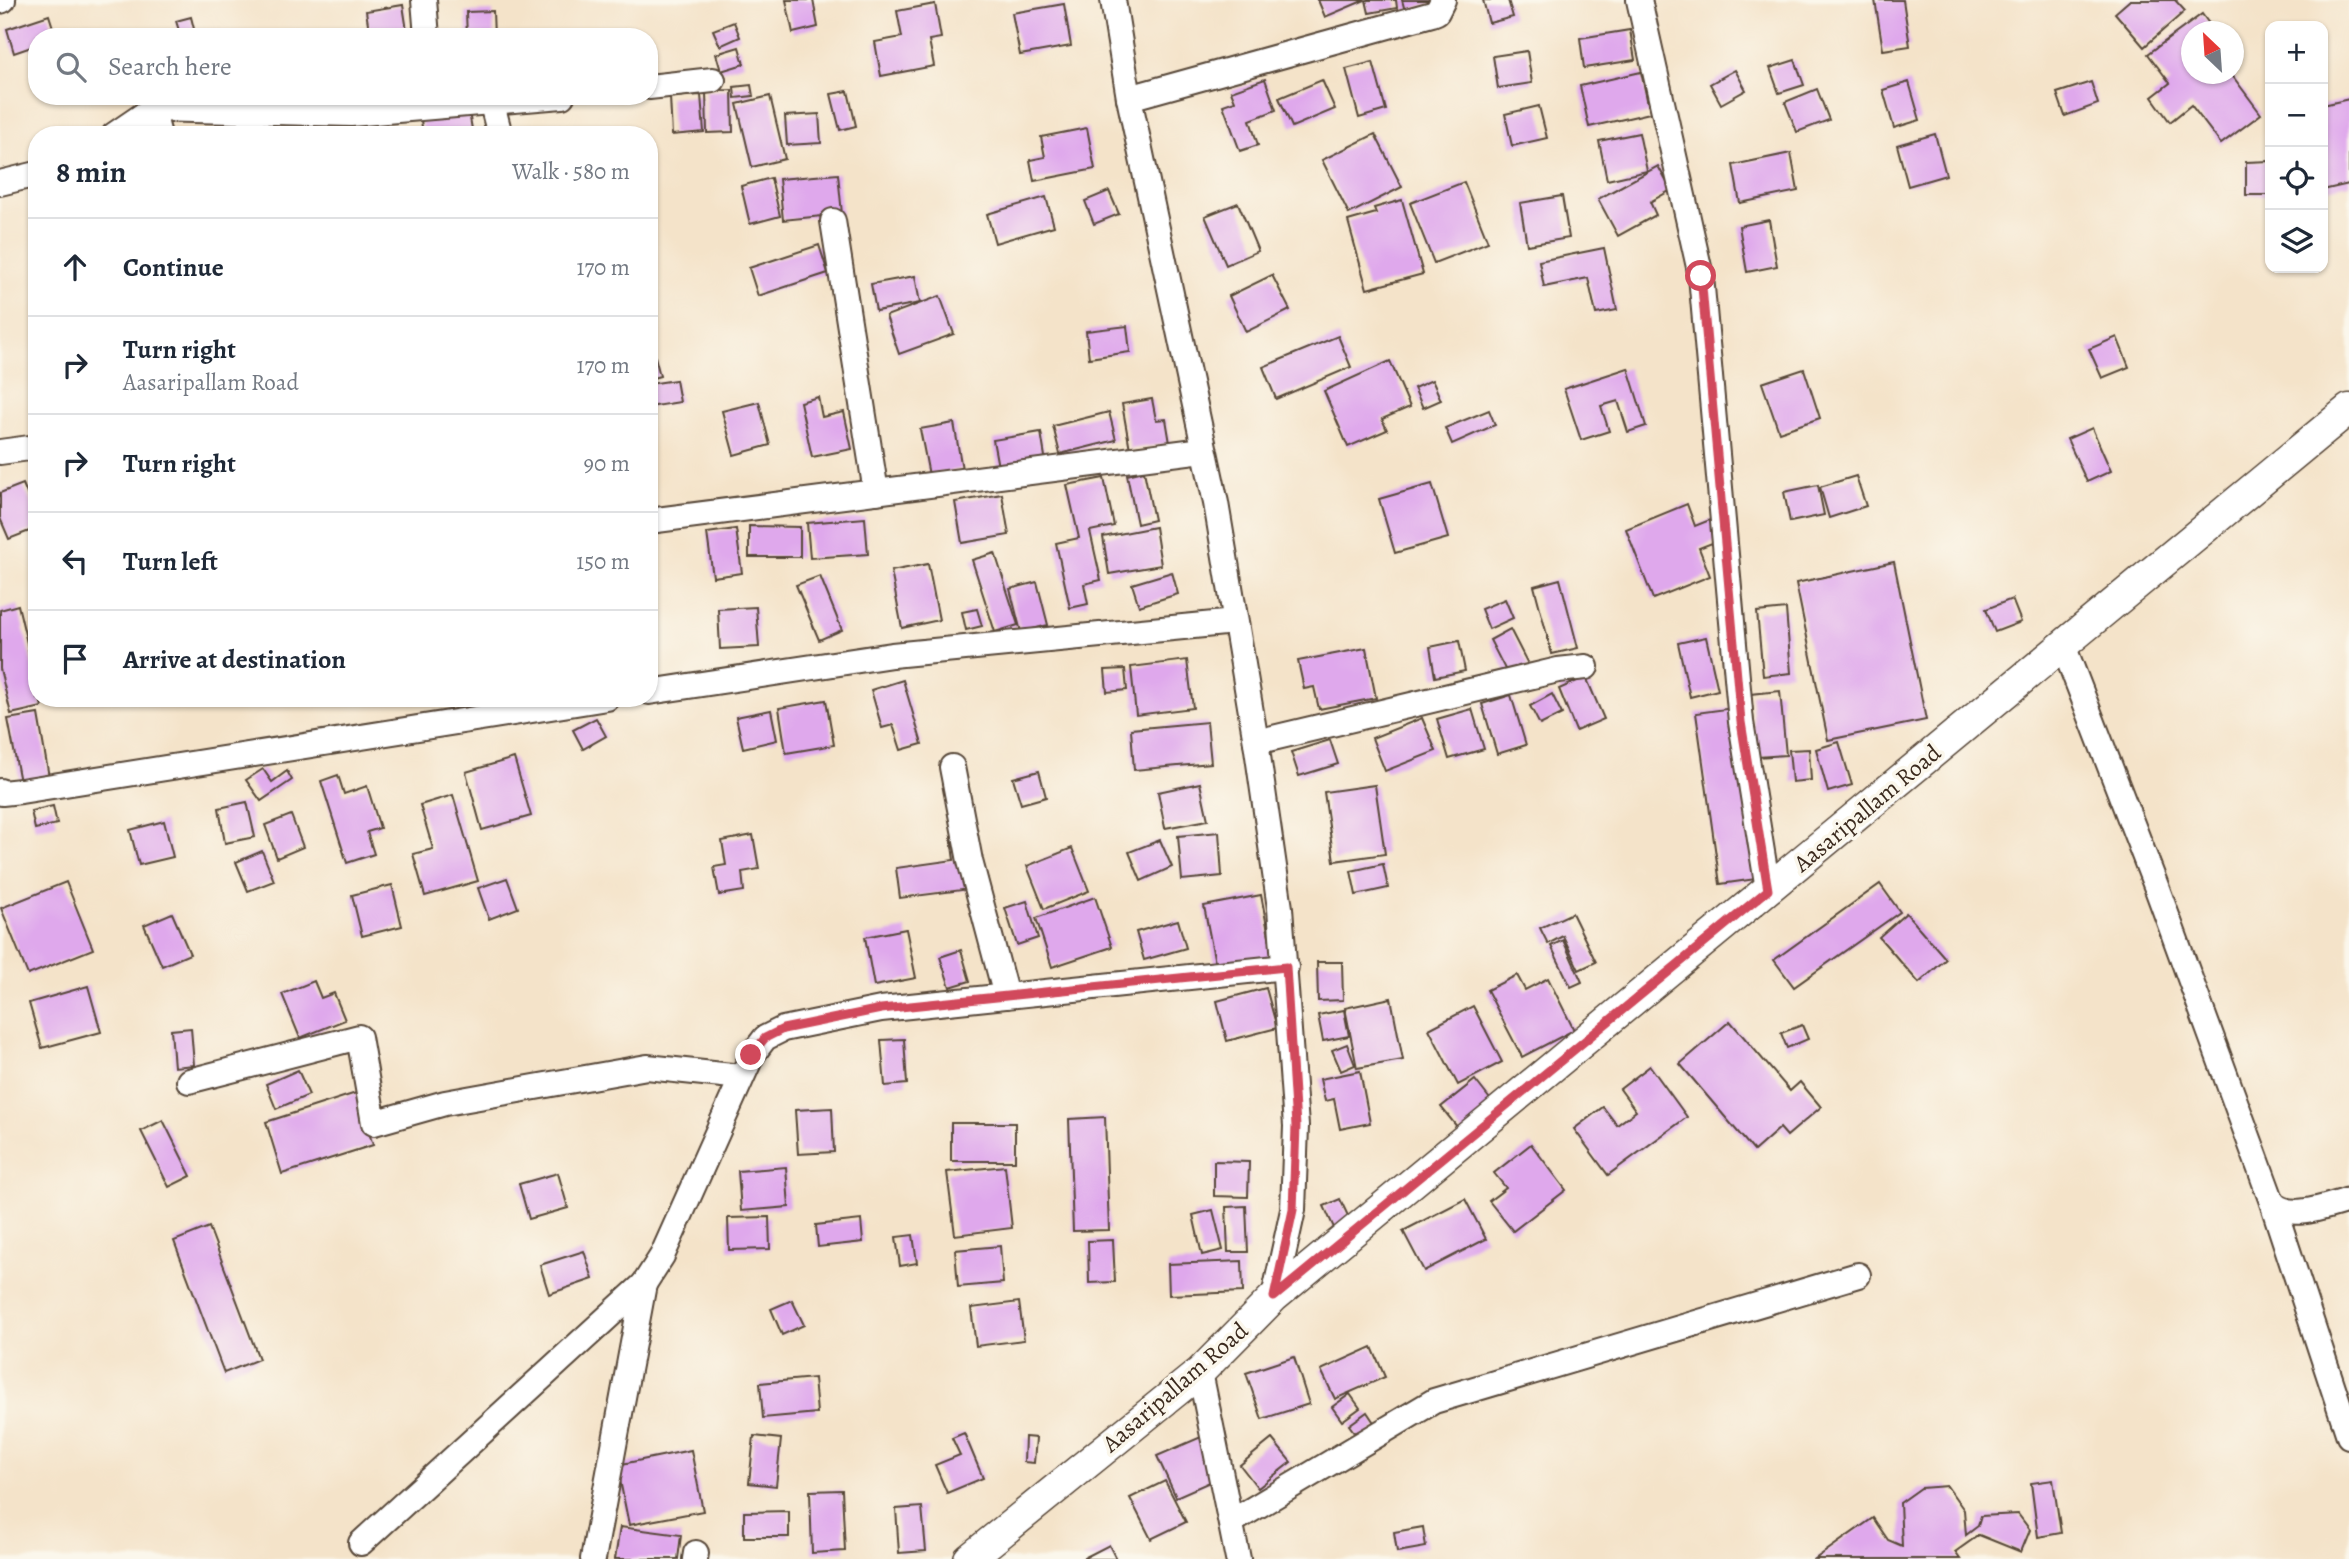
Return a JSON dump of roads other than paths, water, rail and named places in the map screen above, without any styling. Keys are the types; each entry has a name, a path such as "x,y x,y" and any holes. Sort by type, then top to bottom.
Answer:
{"main road":[{"name":"Aasaripallam Road","path":"969,1559 1200,1372 1274,1297 2349,410"}],"street":[{"path":"424,0 426,28"},
{"path":"1113,0 1129,98 1216,503 1256,741 1280,908 1296,1126 1293,1210 1274,1297"},
{"path":"1129,98 1432,15 1437,12 1443,0"},
{"path":"1639,0 1701,276 1741,722 1768,890"},
{"path":"658,86 713,80"},
{"path":"127,126 152,109 351,114 413,105"},
{"path":"492,105 498,126"},
{"path":"152,109 157,126"},
{"path":"0,183 28,176"},
{"path":"833,221 876,492"},
{"path":"0,452 28,448"},
{"path":"658,520 1203,450"},
{"path":"658,691 892,654 1235,622"},
{"path":"2063,645 2156,886 2272,1202 2349,1436"},
{"path":"1256,741 1558,670 1586,667"},
{"path":"1,793 550,707"},
{"path":"952,767 970,861 1006,996"},
{"path":"361,1543 644,1284 662,1256 751,1055 765,1038 783,1029 881,1009 1286,967"},
{"path":"189,1081 359,1037 374,1123 445,1103 647,1067 741,1077"},
{"path":"2272,1202 2288,1212 2320,1208 2349,1200"},
{"path":"1231,1522 1434,1401 1858,1275"},
{"path":"593,1559 644,1284"},
{"path":"1200,1372 1238,1559"}]}
